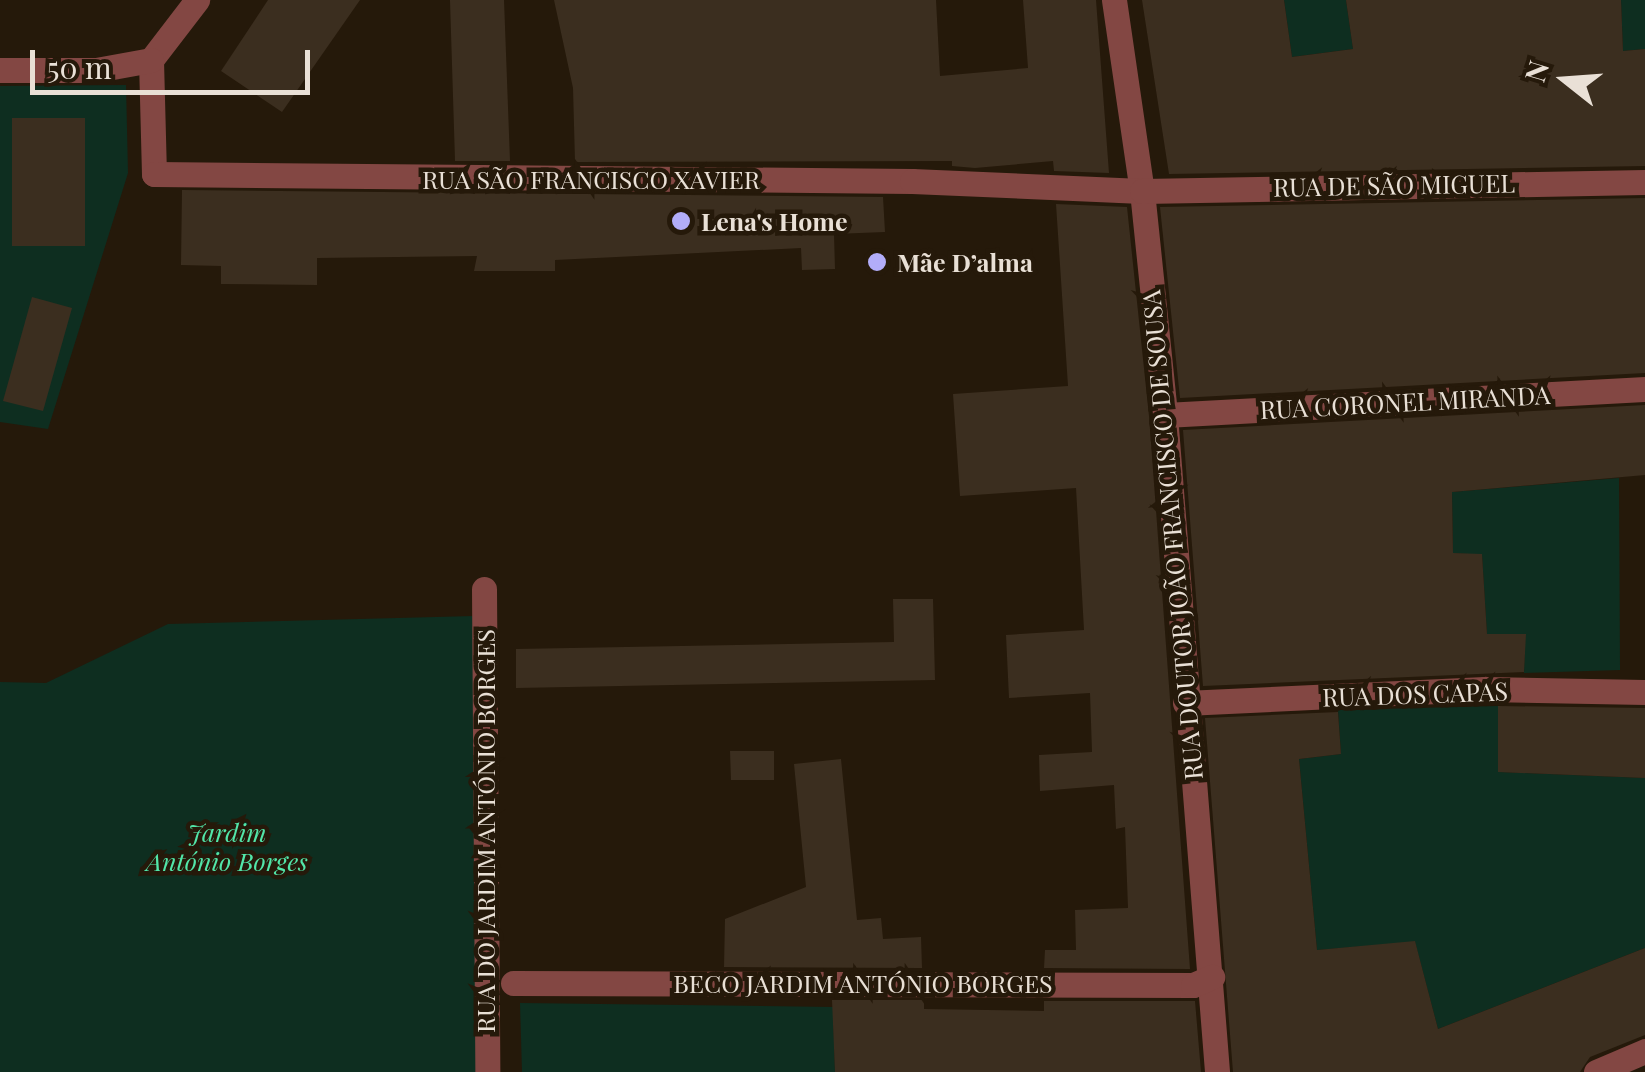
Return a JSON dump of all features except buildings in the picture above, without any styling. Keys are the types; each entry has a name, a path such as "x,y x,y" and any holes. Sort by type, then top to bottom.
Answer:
{"street":[{"path":"0,70 96,70 151,60 197,0"},
{"name":"RUA DOUTOR JOÃO FRANCISCO DE SOUSA","path":"1114,0 1142,190 1164,415 1217,1072"},
{"name":"RUA SÃO FRANCISCO XAVIER","path":"151,60 154,174 912,181 1142,190"},
{"name":"RUA DE SÃO MIGUEL","path":"1142,190 1645,182"},
{"name":"RUA CORONEL MIRANDA","path":"1164,415 1645,389"},
{"name":"RUA DO JARDIM ANTÓNIO BORGES","path":"484,590 487,1072"},
{"name":"RUA DOS CAPAS","path":"1186,703 1486,689 1645,692"},
{"name":"BECO JARDIM ANTÓNIO BORGES","path":"514,983 1193,985 1212,977"},
{"path":"1596,1072 1645,1051"}],"green space":[{"path":"1284,0 1346,0 1353,49 1292,57"},
{"path":"1621,0 1645,0 1645,49 1623,51"},
{"path":"126,85 128,173 48,429 0,422 0,86"},
{"path":"1619,478 1620,670 1524,673 1525,635 1487,634 1482,555 1453,553 1452,492"},
{"name":"Jardim António Borges","path":"474,616 477,1072 0,1072 0,682 46,683 168,624"},
{"path":"1498,706 1499,772 1645,778 1645,948 1438,1029 1415,942 1317,950 1299,759 1341,754 1338,710"},
{"path":"520,1003 833,1007 835,1072 522,1072"}],"place":[{"name":"Lena's Home","path":"681,221"},
{"name":"Mãe D’alma","path":"877,262"}]}
